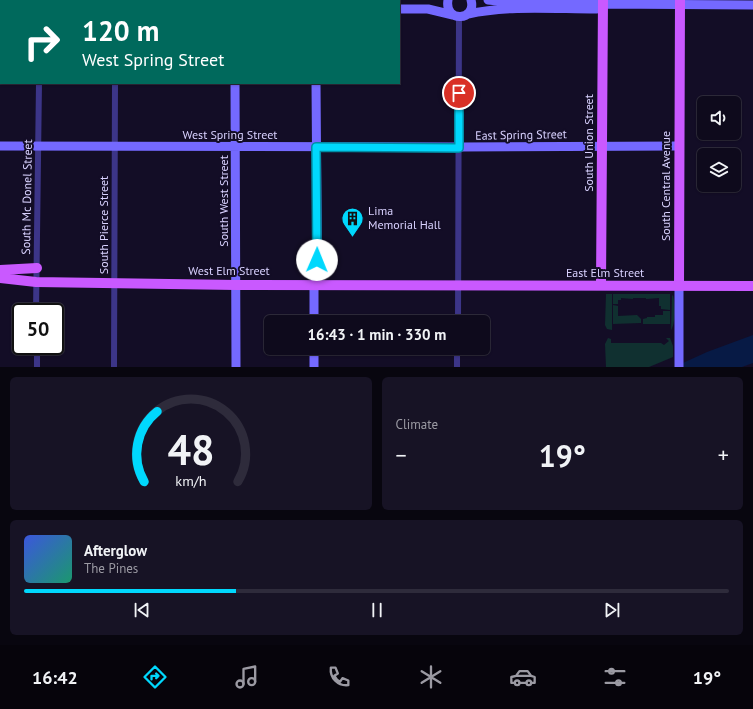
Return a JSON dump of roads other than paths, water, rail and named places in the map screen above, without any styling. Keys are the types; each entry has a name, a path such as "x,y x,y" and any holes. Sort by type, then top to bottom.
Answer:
{"main road":[{"name":"South Union Street","path":"601,286 603,2"},
{"name":"South Central Avenue","path":"679,286 680,2"},
{"path":"0,270 37,268"},
{"name":"West Elm Street","path":"0,278 36,282 236,285 458,285"},
{"name":"East Elm Street","path":"458,285 753,286"}],"street":[{"path":"448,0 448,9 460,15"},
{"path":"460,15 472,6 471,0"},
{"path":"488,0 595,0 603,2 680,2 753,5"},
{"path":"400,9 428,9 460,15 507,9 596,9 603,2"},
{"path":"458,315 460,15"},
{"name":"South Mc Donel Street","path":"36,303 39,84"},
{"name":"South Pierce Street","path":"114,367 115,84"},
{"name":"South West Street","path":"235,84 236,367"},
{"path":"314,315 314,285 317,268 316,84"},
{"name":"West Spring Street","path":"0,146 459,148"},
{"name":"East Spring Street","path":"459,148 680,146"},
{"name":"South Central Avenue","path":"679,286 679,367"},
{"path":"37,355 37,367"},
{"path":"314,355 314,367"},
{"path":"457,367 458,355"}],"water":[{"path":"753,335 753,363 742,367 674,367 707,352"}],"place":[{"name":"Lima Memorial Hall","path":"352,238"}]}
